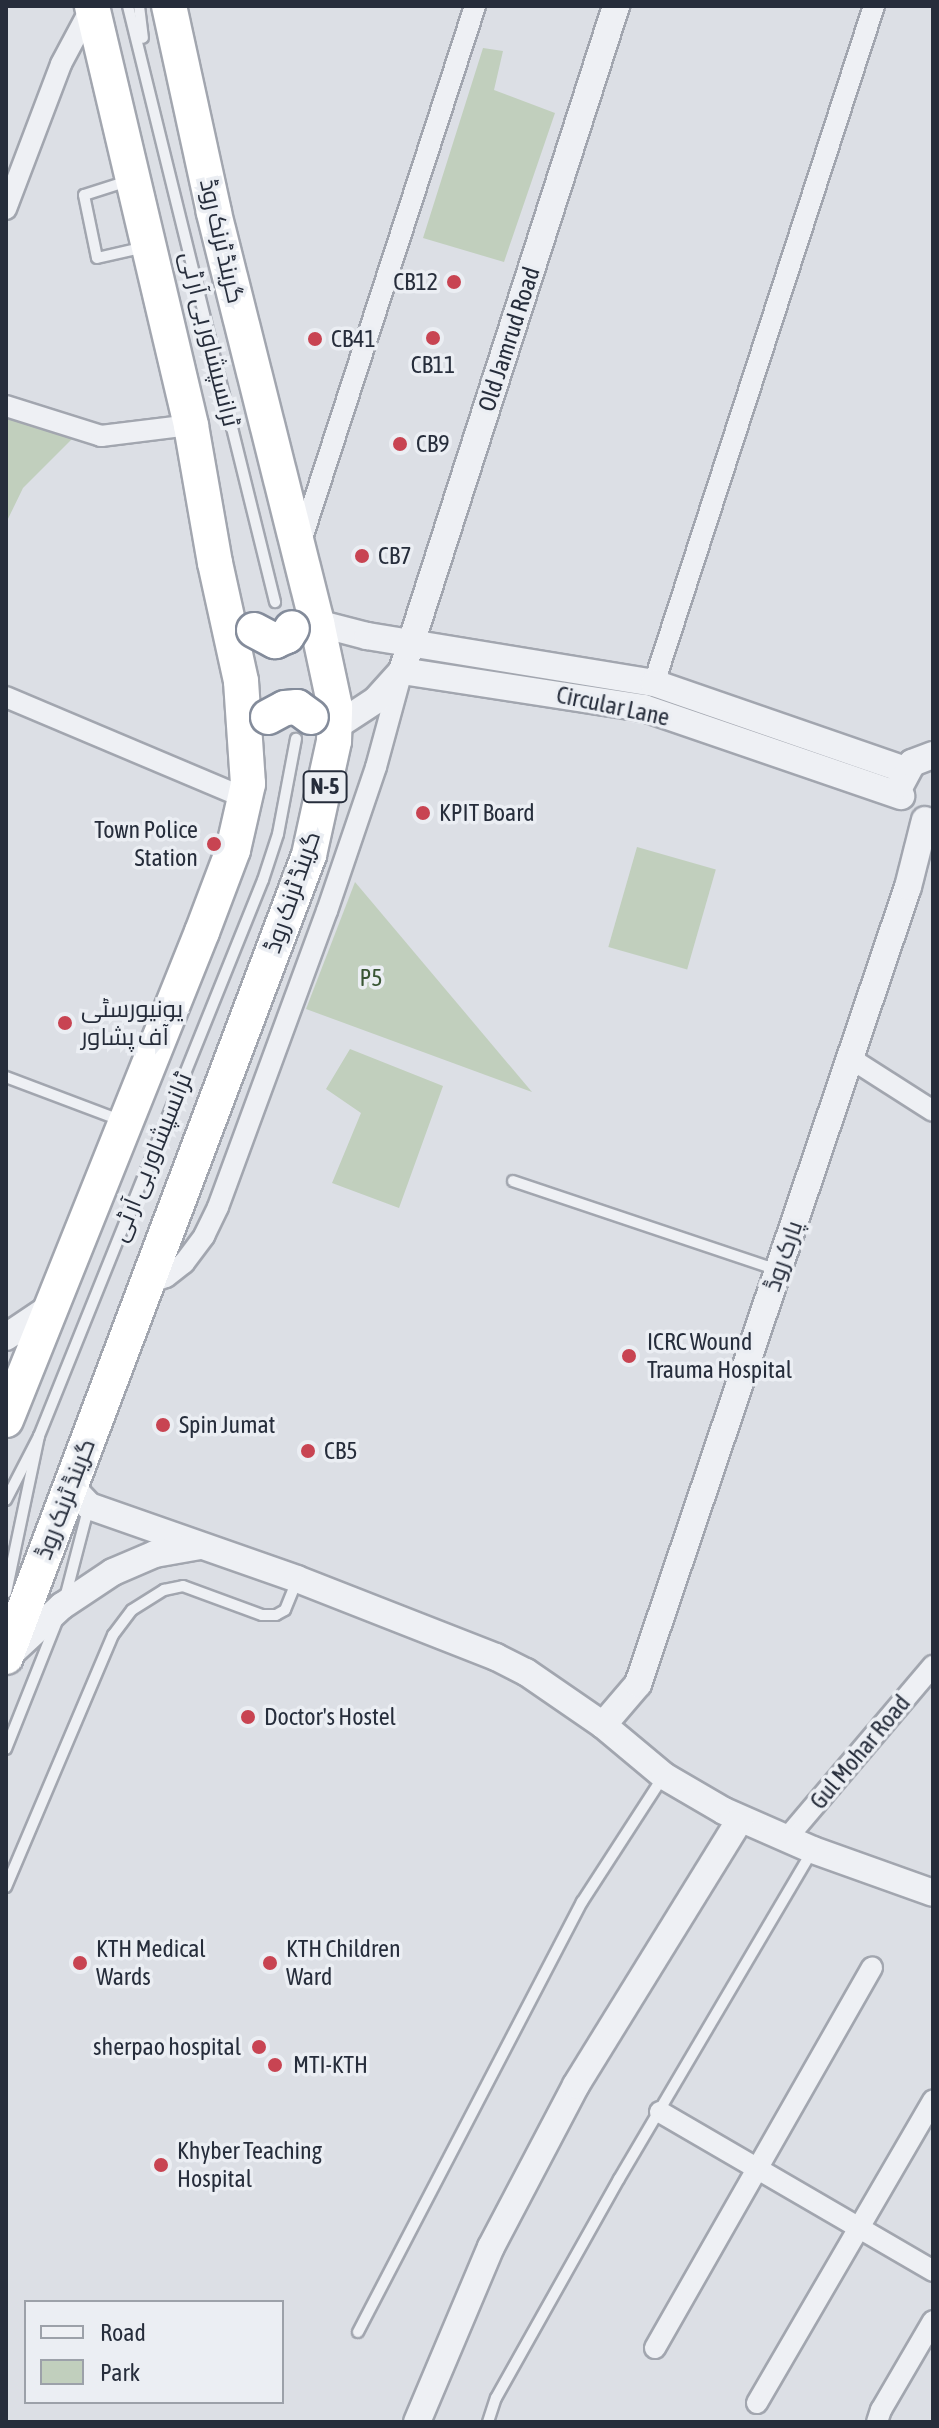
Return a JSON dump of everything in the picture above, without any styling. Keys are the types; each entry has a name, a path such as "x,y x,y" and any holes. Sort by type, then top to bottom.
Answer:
{"highway":[{"path":"6,1420 202,932 233,850 247,799 248,750 241,681 215,563 193,435 151,246 92,6"},
{"name":"گرینڈ ٹرنک روڈ","path":"6,1657 80,1492 144,1285 246,1015 248,977 307,805 317,735 336,719 319,624 297,552 214,212 169,6"},
{"path":"214,212 213,276 294,617 319,624"},
{"path":"193,435 216,479 254,630 275,641 319,624"},
{"path":"248,750 268,717 285,708 297,707 336,719"}],"street":[{"path":"6,209 61,64 92,6"},
{"path":"297,552 475,6"},
{"name":"Old Jamrud Road","path":"402,671 616,6"},
{"path":"654,683 874,6"},
{"path":"6,406 101,436 193,435"},
{"path":"319,624 654,683 903,783"},
{"path":"336,719 402,671"},
{"path":"144,1285 166,1277 184,1263 204,1236 218,1207 327,911 376,767 402,671"},
{"name":"Circular Lane","path":"402,671 644,708 903,783"},
{"path":"6,697 247,799"},
{"path":"929,820 911,812 903,783 916,760 933,755"},
{"name":"پارک روڈ","path":"603,1725 638,1684 929,820"},
{"path":"850,1058 933,1111"},
{"path":"6,1337 49,1308"},
{"path":"80,1492 204,1546 496,1657 526,1672 603,1725 664,1776 740,1819 813,1850 933,1893"},
{"path":"6,1657 62,1606 113,1572 155,1554 204,1546"},
{"name":"Gul Mohar Road","path":"787,1838 933,1666"},
{"path":"417,2422 491,2247 576,2085 740,1819"},
{"path":"655,2348 872,1967"},
{"path":"757,2403 933,2100"},
{"path":"660,2112 933,2271"},
{"path":"877,2422 933,2321"}],"lane":[{"name":"ٹرانسپشاور بی آر ٹی","path":"128,6 319,624"},
{"name":"ٹرانسپشاور بی آر ٹی","path":"139,6 148,76"},
{"path":"135,179 84,195 97,258 151,246"},
{"name":"ٹرانسپشاور بی آر ٹی","path":"6,1500 39,1436 263,880 278,834 336,719"},
{"path":"6,1077 125,1122"},
{"path":"513,1181 778,1271"},
{"name":"ٹرانسپشاور بی آر ٹی","path":"6,1593 39,1436"},
{"path":"6,1749 62,1606 80,1492"},
{"path":"6,1887 113,1635 132,1610 164,1590 183,1586 262,1615 276,1615 285,1610 297,1579"},
{"path":"358,2332 582,1902 664,1776"},
{"path":"488,2422 504,2385 813,1850"}],"green space":[{"path":"483,48 503,51 494,90 555,113 504,262 423,238"},
{"path":"6,412 75,436 23,488 6,523"},
{"path":"637,847 716,870 687,970 608,947"},
{"name":"P5","path":"355,882 532,1092 306,1009"},
{"path":"350,1049 443,1086 399,1208 332,1183 361,1113 326,1089"}],"place":[{"name":"CB12","path":"454,282"},
{"name":"CB11","path":"433,338"},
{"name":"CB41","path":"315,339"},
{"name":"CB9","path":"400,444"},
{"name":"CB7","path":"362,556"},
{"name":"KPIT Board","path":"423,813"},
{"name":"Town Police Station","path":"214,844"},
{"name":"یونیورسٹی آف پشاور","path":"65,1023"},
{"name":"ICRC Wound Trauma Hospital","path":"629,1356"},
{"name":"Spin Jumat","path":"163,1425"},
{"name":"CB5","path":"308,1451"},
{"name":"Doctor's Hostel","path":"248,1717"},
{"name":"KTH Medical Wards","path":"80,1963"},
{"name":"KTH Children Ward","path":"270,1963"},
{"name":"sherpao hospital","path":"259,2047"},
{"name":"MTI-KTH","path":"275,2065"},
{"name":"Khyber Teaching Hospital","path":"161,2165"}]}
